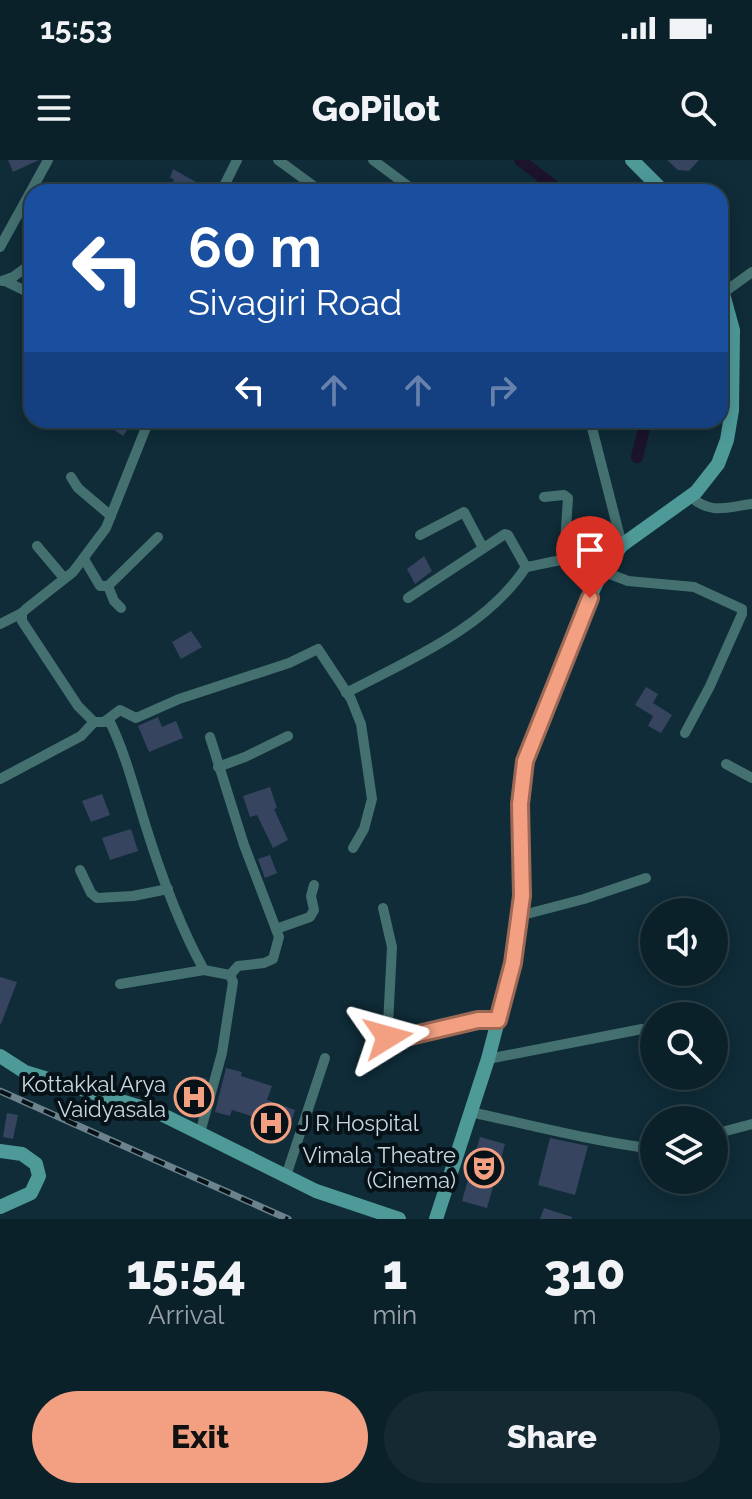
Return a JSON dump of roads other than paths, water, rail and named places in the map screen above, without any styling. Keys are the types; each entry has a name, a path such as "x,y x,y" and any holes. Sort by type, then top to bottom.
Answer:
{"main road":[{"path":"632,160 656,184"},
{"path":"436,1219 488,1059 513,963 522,896 520,804 525,761 577,625 604,568 622,545 691,497 718,464 727,440 732,410 733,330 728,311"},
{"path":"0,1056 25,1072 157,1112 316,1191 399,1219"},
{"path":"0,1151 22,1154 36,1164 39,1176 31,1193 0,1207"}],"street":[{"path":"35,184 48,160"},
{"path":"225,184 237,160"},
{"path":"278,160 311,184"},
{"path":"373,160 405,184"},
{"path":"0,247 24,204"},
{"path":"3,281 24,269"},
{"path":"728,285 752,272"},
{"path":"3,281 24,290"},
{"path":"0,624 22,613 84,559 106,528 146,428"},
{"path":"592,428 622,545"},
{"path":"71,477 78,488 111,516"},
{"path":"544,497 564,495 568,498 564,558"},
{"path":"691,497 710,510 752,504"},
{"path":"420,535 464,512 483,548"},
{"path":"408,598 505,534 526,567"},
{"path":"84,559 100,586 108,586 158,537"},
{"path":"37,546 64,578"},
{"path":"346,693 416,656 476,618 516,582 526,567 564,558 593,560 628,581 694,587 747,610 742,614 685,733"},
{"path":"108,586 114,601 121,608"},
{"path":"22,613 22,621 31,637 78,706 99,722 110,722 168,889 191,947 204,970"},
{"path":"0,779 81,736 120,710 136,718 179,699 289,663 318,649 355,708 361,724 372,799 364,829 353,848"},
{"path":"218,767 288,736"},
{"path":"210,737 260,891 279,937 273,959 238,966 230,975"},
{"path":"726,764 752,778"},
{"path":"80,870 91,893 97,898 133,896 168,889"},
{"path":"519,916 646,878"},
{"path":"276,929 310,917 314,910 311,896 314,885"},
{"path":"383,908 392,947 390,1039 478,1020 498,1020"},
{"path":"120,984 204,970 230,975"},
{"path":"200,1133 222,1053 233,982 230,975"},
{"path":"488,1059 640,1029"},
{"path":"286,1176 325,1058"},
{"path":"470,1112 640,1147"},
{"path":"728,1130 752,1124"}],"waterway":[{"path":"520,160 551,184"},
{"path":"637,457 644,428"}],"railway":[{"path":"0,1091 288,1219"}],"place":[{"name":"Kottakkal Arya Vaidyasala","path":"194,1097"},
{"name":"J R Hospital","path":"271,1123"},
{"name":"Vimala Theatre (Cinema)","path":"484,1168"}]}
